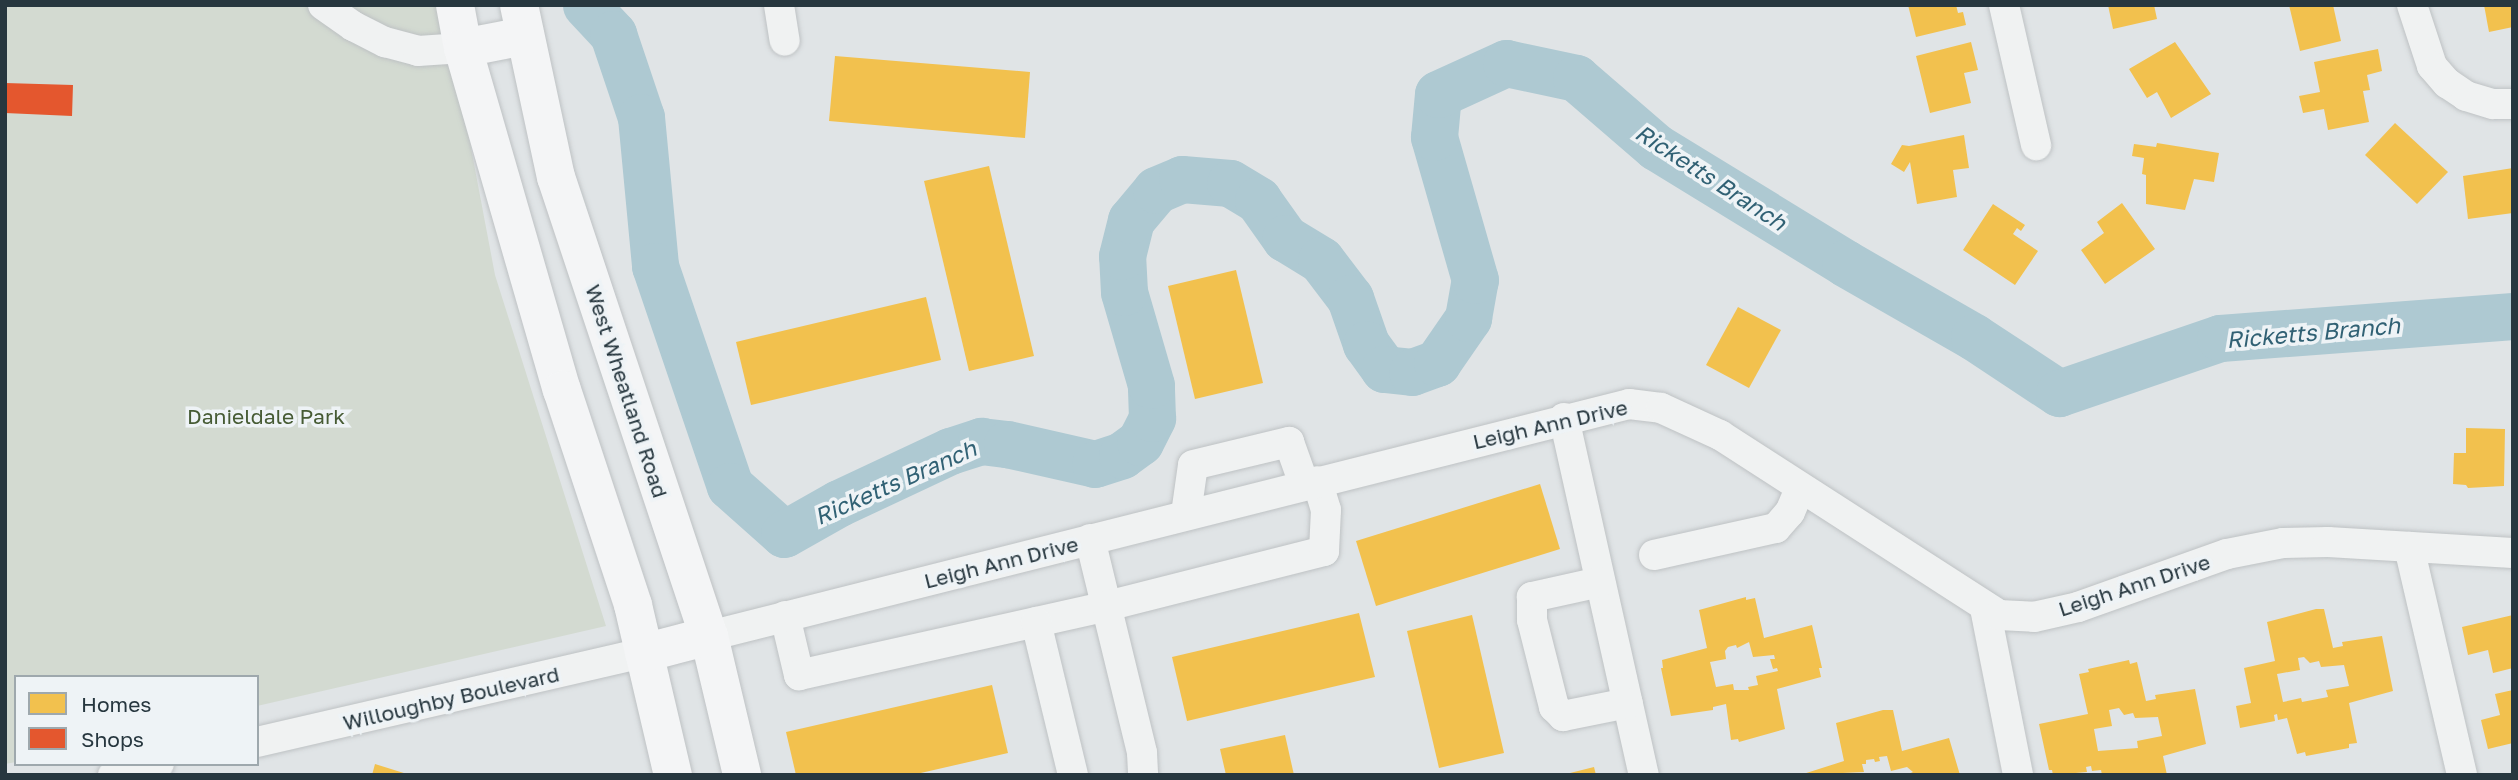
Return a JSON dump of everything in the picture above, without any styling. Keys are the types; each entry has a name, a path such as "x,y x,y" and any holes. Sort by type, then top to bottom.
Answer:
{"main road":[{"path":"454,5 463,48 562,390 619,557 673,775"},
{"path":"463,48 522,21"},
{"name":"West Wheatland Road","path":"522,21 556,177 709,636 742,775"},
{"path":"644,653 709,636"}],"street":[{"path":"323,5 353,26 385,42 418,51 463,48"},
{"path":"779,5 785,41"},
{"path":"2004,5 2036,145"},
{"path":"2412,5 2432,66 2447,83 2466,96 2503,104"},
{"name":"Leigh Ann Drive","path":"709,636 1563,418 1629,404 1661,408 1720,435 1999,615 2034,617 2078,607 2227,554 2283,543 2513,553"},
{"path":"1563,418 1644,775"},
{"path":"785,617 799,676 1107,606 1324,551 1326,510 1289,442 1193,465 1186,514"},
{"path":"1654,555 1776,528 1790,512 1800,489"},
{"path":"1090,539 1142,753 1143,775"},
{"path":"2409,547 2462,775"},
{"path":"1600,582 1532,597 1532,620 1554,708 1563,716 1628,703"},
{"path":"1985,608 2018,775"},
{"path":"1036,622 1073,775"},
{"name":"Willoughby Boulevard","path":"259,742 644,653"},
{"path":"113,775 151,766"}],"green space":[{"name":"Danieldale Park","path":"5,5 444,5 495,275 606,626 259,706 259,675 14,675 14,762 5,764"}],"building: Homes":[{"path":"1908,5 1956,5 1958,13 1963,12 1966,25 1916,37"},
{"path":"2108,5 2154,5 2157,19 2113,29"},
{"path":"2289,5 2333,5 2341,41 2300,51"},
{"path":"2484,5 2513,5 2513,27 2489,32"},
{"path":"1971,42 1978,70 1964,73 1971,103 1930,113 1916,56"},
{"path":"2175,42 2211,94 2171,118 2157,92 2147,98 2129,69"},
{"path":"2378,49 2382,71 2367,75 2370,90 2363,91 2369,122 2328,130 2324,109 2303,113 2299,96 2320,92 2314,62"},
{"path":"835,56 1030,72 1025,138 829,121"},
{"path":"2395,123 2448,172 2417,204 2365,155"},
{"path":"1964,135 1969,168 1953,170 1957,197 1917,204 1910,162 1904,172 1891,164 1902,145 1909,146"},
{"path":"2157,143 2219,153 2214,182 2194,179 2185,210 2146,204 2146,175 2142,174 2144,158 2132,156 2134,144 2156,147"},
{"path":"989,166 1034,356 969,371 924,181"},
{"path":"2513,168 2513,213 2468,219 2463,176"},
{"path":"2122,203 2155,249 2105,284 2081,250 2104,233 2097,222"},
{"path":"1993,204 2025,225 2021,231 2017,228 2013,234 2038,251 2015,285 1963,250"},
{"path":"1236,270 1263,383 1195,399 1168,286"},
{"path":"926,297 941,360 751,405 736,342"},
{"path":"1738,307 1781,330 1749,388 1706,365"},
{"path":"2466,428 2505,429 2504,486 2468,488 2466,485 2453,484 2454,453 2466,453"},
{"path":"1540,484 1560,549 1376,606 1356,541"},
{"path":"1746,597 1746,600 1755,598 1764,638 1812,625 1822,668 1819,668 1821,677 1777,689 1785,729 1739,742 1738,739 1731,740 1726,704 1713,707 1713,710 1671,716 1661,668 1662,660 1707,648 1699,610","holes":["1749,642 1753,657 1774,655 1775,659 1770,659 1773,669 1777,668 1778,671 1756,676 1758,685 1748,687 1749,690 1734,690 1733,684 1716,687 1710,662 1726,659 1725,651 1728,647 1736,645 1737,648"]},
{"path":"2324,609 2333,648 2343,646 2342,642 2382,636 2393,691 2349,703 2357,743 2349,744 2349,748 2306,756 2305,752 2297,754 2287,718 2278,720 2277,714 2274,715 2275,721 2240,728 2236,706 2251,703 2244,668 2275,661 2267,622","holes":["2304,657 2310,663 2319,661 2321,667 2344,665 2349,686 2326,690 2328,697 2283,702 2277,674 2300,670 2298,658"]},
{"path":"1359,613 1375,677 1187,721 1172,657"},
{"path":"1472,615 1504,753 1439,768 1407,631"},
{"path":"2513,615 2513,668 2493,673 2488,650 2468,655 2462,627"},
{"path":"2129,660 2130,664 2137,662 2146,701 2156,699 2155,695 2195,689 2206,744 2163,756 2167,775 2102,775 2101,770 2092,771 2091,766 2086,767 2087,772 2053,775 2052,770 2049,770 2039,724 2088,714 2079,674 2089,672 2088,669","holes":["2119,708 2124,715 2133,713 2135,718 2158,717 2162,736 2137,741 2138,748 2098,751 2094,729 2112,726 2109,710"]},
{"path":"992,685 1008,753 912,775 796,775 786,732"},
{"path":"2513,690 2513,743 2488,749 2481,720 2500,715 2495,694"},
{"path":"1883,710 1893,710 1902,751 1949,738 1960,775 1906,775 1913,772 1907,767 1891,771 1887,756 1879,757 1880,761 1875,762 1874,759 1866,760 1866,764 1862,764 1864,772 1800,775 1844,761 1836,723"},
{"path":"1285,735 1294,775 1226,775 1220,749"},
{"path":"375,764 407,774 407,775 372,775"},
{"path":"1594,767 1596,775 1566,775 1566,774"}],"building: Shops":[{"path":"5,83 73,85 72,116 5,113"}],"waterway":[{"name":"Ricketts Branch","path":"586,5 613,34 641,117 655,266 730,486 784,534 839,503 950,451 981,441 1007,444 1095,464 1122,455 1140,442 1152,418 1151,385 1124,292 1122,256 1131,220 1156,190 1182,179 1230,183 1258,200 1285,238 1321,260 1350,298 1366,344 1384,369 1412,372 1437,363 1468,318 1475,280 1434,137 1438,94 1506,63 1576,78 1656,147 1845,263 1974,337 2059,393 2220,338 2513,316"}]}
